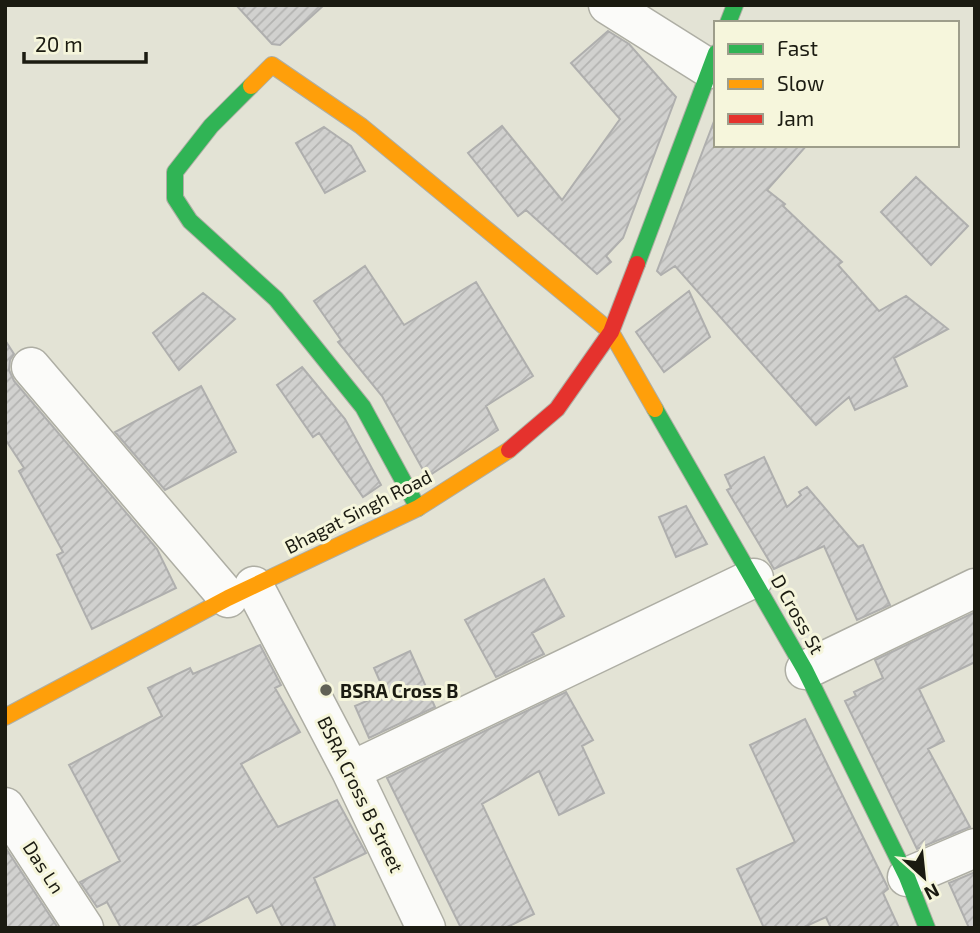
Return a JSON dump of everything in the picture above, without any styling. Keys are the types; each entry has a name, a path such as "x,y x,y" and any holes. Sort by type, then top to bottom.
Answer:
{"street":[{"path":"608,5 713,61"},
{"name":"Bhagat Singh Road","path":"5,717 241,592 418,508 504,453 557,409 611,332 713,61"},
{"path":"418,508 363,407 276,299 190,221 175,198 175,172 211,126 271,65 361,126 611,332"},
{"name":"D Cross St","path":"611,332 805,670 907,877 927,928"},
{"name":"BSRA Cross B Street","path":"31,367 241,592 352,771 426,928"},
{"path":"352,771 754,578"},
{"path":"805,670 975,588"},
{"name":"Das Ln","path":"5,807 84,928"},
{"path":"907,877 975,848"}],"building":[{"path":"236,5 324,5 280,45 272,44"},
{"path":"608,31 629,44 676,97 623,238 606,256 611,262 597,274 526,210 518,216 468,153 502,126 562,200 620,119 571,63"},
{"path":"714,121 714,147 805,147 767,190 785,204 783,206 842,262 838,265 879,311 906,296 948,329 894,358 907,386 855,410 849,397 816,425 675,266 661,275 657,271"},
{"path":"324,127 351,146 365,171 325,193 296,143"},
{"path":"916,177 968,226 931,265 881,212"},
{"path":"365,266 404,325 476,282 533,376 486,406 498,430 427,477 382,396 338,342 341,340 314,301"},
{"path":"689,291 710,337 664,372 636,332"},
{"path":"203,293 235,319 179,370 153,333"},
{"path":"5,340 14,354 9,370 14,381 157,549 176,588 92,629 57,555 63,552 19,471 24,468 5,439"},
{"path":"302,367 345,419 381,485 363,497 319,433 313,437 277,385"},
{"path":"201,386 236,452 165,490 115,432"},
{"path":"764,457 787,507 801,495 799,492 807,487 858,547 863,545 890,605 857,620 824,546 774,569 727,490 731,488 725,475"},
{"path":"686,506 707,544 676,557 659,517"},
{"path":"544,579 564,616 532,633 544,654 496,677 465,620"},
{"path":"975,612 975,662 919,689 944,741 928,749 970,827 917,849 845,701 856,696 854,692 883,678 875,660"},
{"path":"260,645 281,685 275,688 300,732 241,764 278,827 337,800 366,853 314,878 336,928 283,928 272,905 257,913 248,896 190,928 121,928 107,902 97,907 80,882 120,861 69,765 162,716 148,688 190,668 193,674"},
{"path":"410,651 435,707 369,738 355,706 385,693 374,668"},
{"path":"566,692 593,740 582,746 604,793 559,815 539,771 482,804 534,914 505,928 461,928 387,778"},
{"path":"805,719 887,886 888,889 883,893 899,928 831,928 826,917 802,928 764,928 737,869 795,842 750,745"},
{"path":"5,847 58,928 5,928"},
{"path":"975,872 975,928 969,928 949,883"}],"traffic: fast":[{"path":"729,21 735,5"},
{"path":"637,264 714,58"},
{"path":"251,86 211,126 175,172 175,198 190,221 276,299 363,407 418,508"},
{"path":"655,409 805,670 907,877 927,928"}],"traffic: slow":[{"path":"251,86 272,65 361,126 611,332 655,409"},
{"path":"5,717 228,598 418,508 509,450"}],"traffic: jam":[{"path":"509,450 557,409 611,332 637,264"}],"place":[{"name":"BSRA Cross B","path":"326,690"}]}
